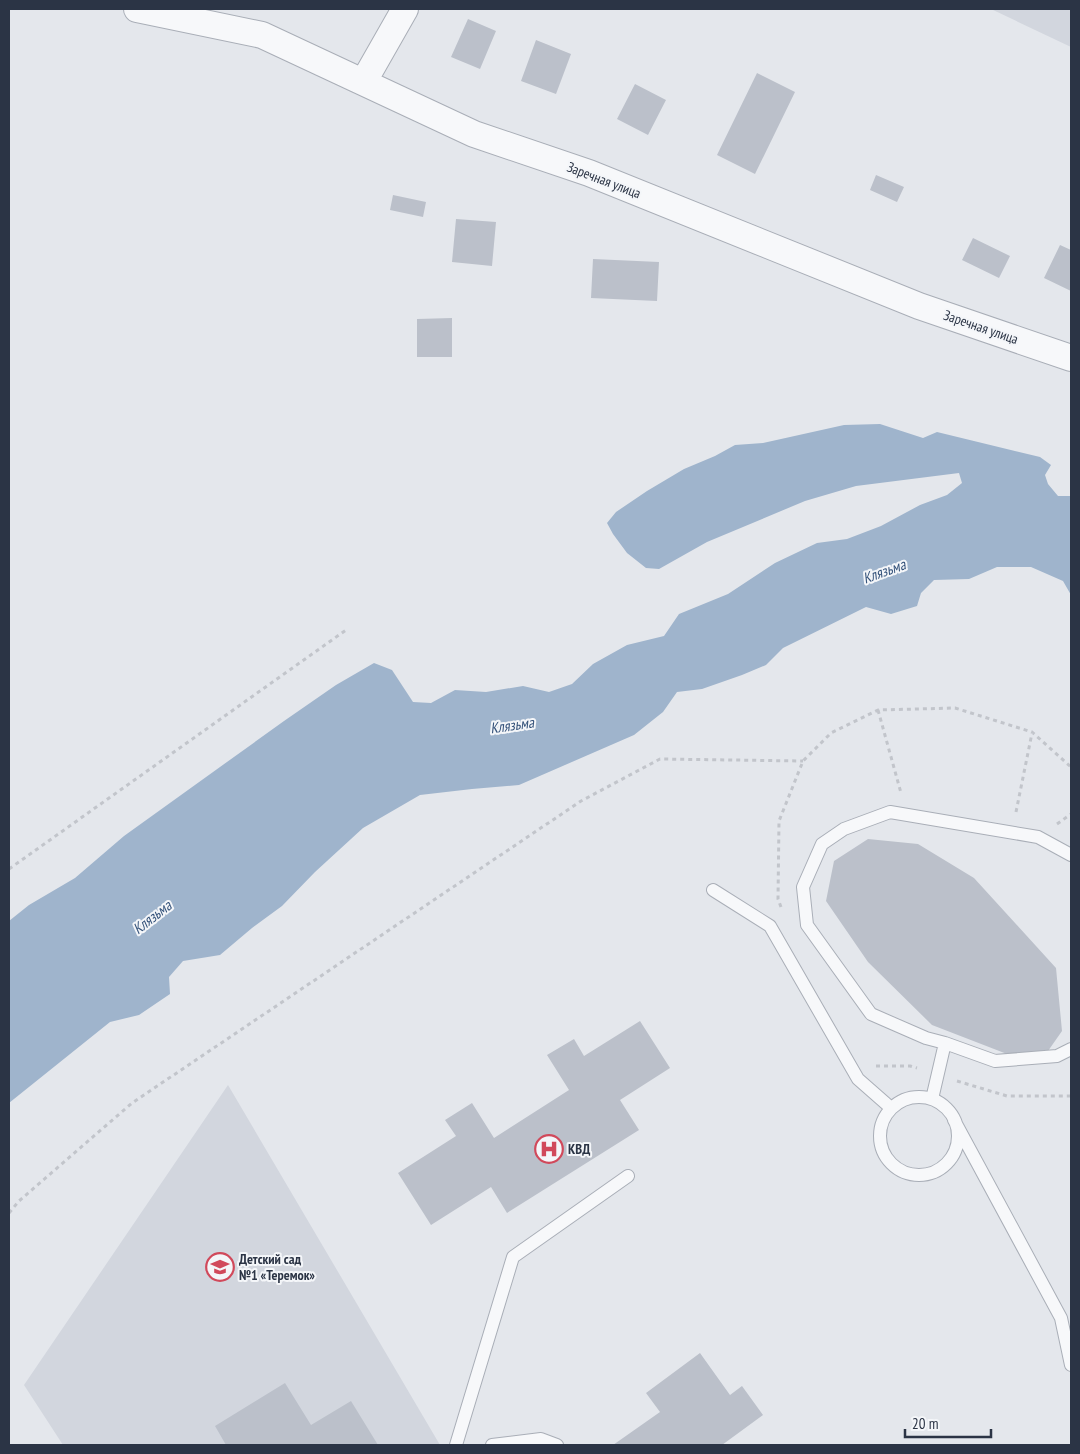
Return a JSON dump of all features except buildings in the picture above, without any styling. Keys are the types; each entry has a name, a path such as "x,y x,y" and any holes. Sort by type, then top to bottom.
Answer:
{"street":[{"name":"Заречная улица","path":"136,9 262,35 474,134 589,173 919,306 1071,358"},
{"path":"364,81 405,9"}],"lane":[{"path":"1071,855 1038,837 890,812 844,829 822,844 803,888 807,925 871,1014 926,1038 995,1061 1057,1056 1071,1050"},
{"path":"713,890 770,926 858,1079 891,1108"},
{"path":"932,1099 945,1043"},
{"path":"954,1120 957,1132 957,1146 943,1167 931,1174 905,1173 894,1166 885,1156 880,1144 880,1131 884,1119 891,1108 900,1102 910,1098 932,1099 948,1111 954,1120 1061,1318 1071,1365"},
{"path":"456,1445 513,1257 628,1176"},
{"path":"492,1445 541,1439 557,1445"}],"path":[{"path":"9,869 346,630"},
{"path":"9,1212 132,1103 581,801 660,759 803,761 831,733 878,710 955,708 1032,732 1071,767"},
{"path":"878,710 908,816"},
{"path":"1012,833 1032,732"}],"shaded area":[{"path":"991,9 1071,9 1071,47"},
{"name":"Детский сад №1 «Теремок»","path":"228,1085 440,1445 63,1445 24,1385"}],"water":[{"name":"Клязьма","path":"880,424 923,438 937,432 1040,457 1051,465 1045,475 1048,484 1058,496 1071,496 1071,595 1063,581 1031,567 997,567 969,579 934,580 921,593 917,606 891,614 866,607 783,648 766,665 702,689 677,692 663,712 634,735 519,785 420,795 363,828 315,872 282,906 220,955 183,961 169,977 170,994 139,1015 110,1022 9,1103 9,921 29,905 75,878 124,836 336,685 374,663 392,670 413,702 431,703 455,690 486,692 523,686 549,692 572,684 593,664 627,645 664,636 679,614 728,594 775,563 817,543 847,539 881,526 920,505 947,495 962,483 959,473 856,486 805,501 707,542 659,569 646,568 627,553 607,523 616,512 647,491 684,469 735,445 763,443 844,425"}],"place":[{"name":"КВД","path":"549,1149"},
{"name":"Детский сад №1 «Теремок»","path":"220,1267"}]}
